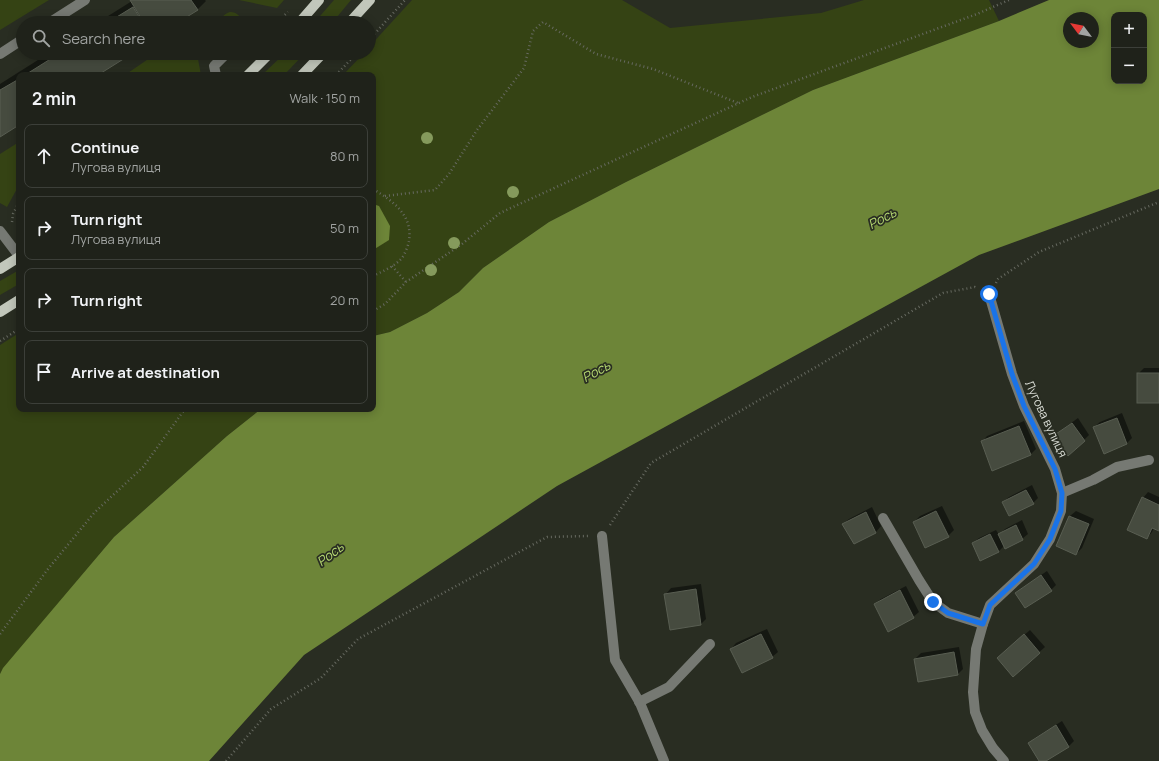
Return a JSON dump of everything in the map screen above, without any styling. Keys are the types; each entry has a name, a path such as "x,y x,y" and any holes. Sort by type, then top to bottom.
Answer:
{"main road":[{"path":"305,16 319,0"},
{"path":"355,16 370,0"},
{"path":"251,72 263,60"},
{"path":"305,72 316,60"},
{"path":"0,269 16,258"},
{"path":"0,312 16,302"}],"street":[{"path":"59,16 85,0"},
{"path":"0,54 16,44"},
{"path":"215,72 214,66 220,60"},
{"path":"0,232 16,252"},
{"name":"Лугова вулиця","path":"989,294 1012,374 1024,406 1055,469 1062,493 1061,511 1050,539 1034,564 990,605 976,649 973,692 975,712 982,730 993,748 1004,761"},
{"path":"1062,493 1093,480 1117,467 1148,460"},
{"path":"883,518 933,602 948,613 983,624"},
{"path":"602,536 615,660 639,702 664,761"},
{"path":"639,702 669,687 710,644"}],"path":[{"path":"376,32 405,0"},
{"path":"376,309 385,304 406,282 462,244 500,213 752,97 977,14 1009,0"},
{"path":"385,196 435,190 449,174 477,130 524,68 533,31 543,22 596,54 653,69 738,104"},
{"path":"339,72 350,60"},
{"path":"376,191 395,204 406,218 410,232 408,245 402,258 392,266 376,274"},
{"path":"226,761 271,709 321,678 358,638 547,537 602,536 650,462 944,293 974,287 989,294 998,279 1040,252 1159,202"},
{"path":"392,266 406,282"},
{"path":"0,341 16,331"},
{"path":"0,634 48,569 94,513 143,467 183,412"}],"shaded area":[{"path":"0,0 49,0 23,16 16,16 16,20 0,30"},
{"path":"239,0 284,0 277,8"},
{"path":"334,0 351,0 338,16 320,16"},
{"path":"412,0 622,0 670,28 821,13 864,0 989,0 999,21 813,90 626,182 549,222 483,268 459,292 427,313 390,332 376,335 376,72 346,72 357,60 376,60 376,39"},
{"path":"230,12 239,16 223,16"},
{"path":"147,60 198,60 200,72 129,72"},
{"path":"278,60 298,60 287,72 265,72"},
{"path":"16,144 16,190 7,207 0,203 0,154"},
{"path":"16,272 16,286 0,295 0,281"},
{"path":"16,335 16,412 257,412 227,436 114,537 0,674 0,345"}],"water":[{"name":"Рось","path":"1049,0 1159,0 1159,189 979,255 557,486 304,655 209,761 0,761 0,674 3,668 114,537 227,436 257,412 376,412 376,335 390,332 427,313 459,292 483,268 549,222 626,182 813,90 999,21"},
{"path":"376,205 379,206 390,226 389,240 376,248"}],"building":[{"path":"130,0 191,0 198,10 188,16 140,16"},
{"path":"133,7 139,16 118,16"},
{"path":"49,60 122,60 103,72 30,72"},
{"path":"16,81 16,127 0,137 0,90"},
{"path":"1137,373 1159,373 1159,403 1137,403"},
{"path":"1117,418 1127,444 1104,454 1093,427"},
{"path":"1072,423 1085,441 1068,456 1053,436"},
{"path":"1019,426 1031,455 992,471 981,441"},
{"path":"1026,490 1034,504 1009,516 1002,502"},
{"path":"1142,497 1159,505 1159,531 1152,528 1147,539 1127,530"},
{"path":"936,511 949,537 925,548 913,522"},
{"path":"866,512 876,533 854,544 842,524"},
{"path":"1069,516 1089,524 1076,555 1056,546"},
{"path":"1016,525 1023,540 1005,549 998,534"},
{"path":"990,534 999,552 980,561 972,543"},
{"path":"1041,575 1052,591 1025,608 1015,593"},
{"path":"696,589 701,625 670,630 664,594"},
{"path":"900,590 914,618 888,632 874,604"},
{"path":"761,634 773,658 742,673 730,649"},
{"path":"1024,634 1040,653 1013,677 997,658"},
{"path":"954,652 958,675 918,682 914,659"},
{"path":"1056,725 1069,747 1046,761 1039,761 1028,743"}],"route":[{"path":"933,602 948,613 983,624 990,605 1034,564 1050,539 1061,511 1062,493 1055,469 1024,406 1000,337 989,294"}]}
